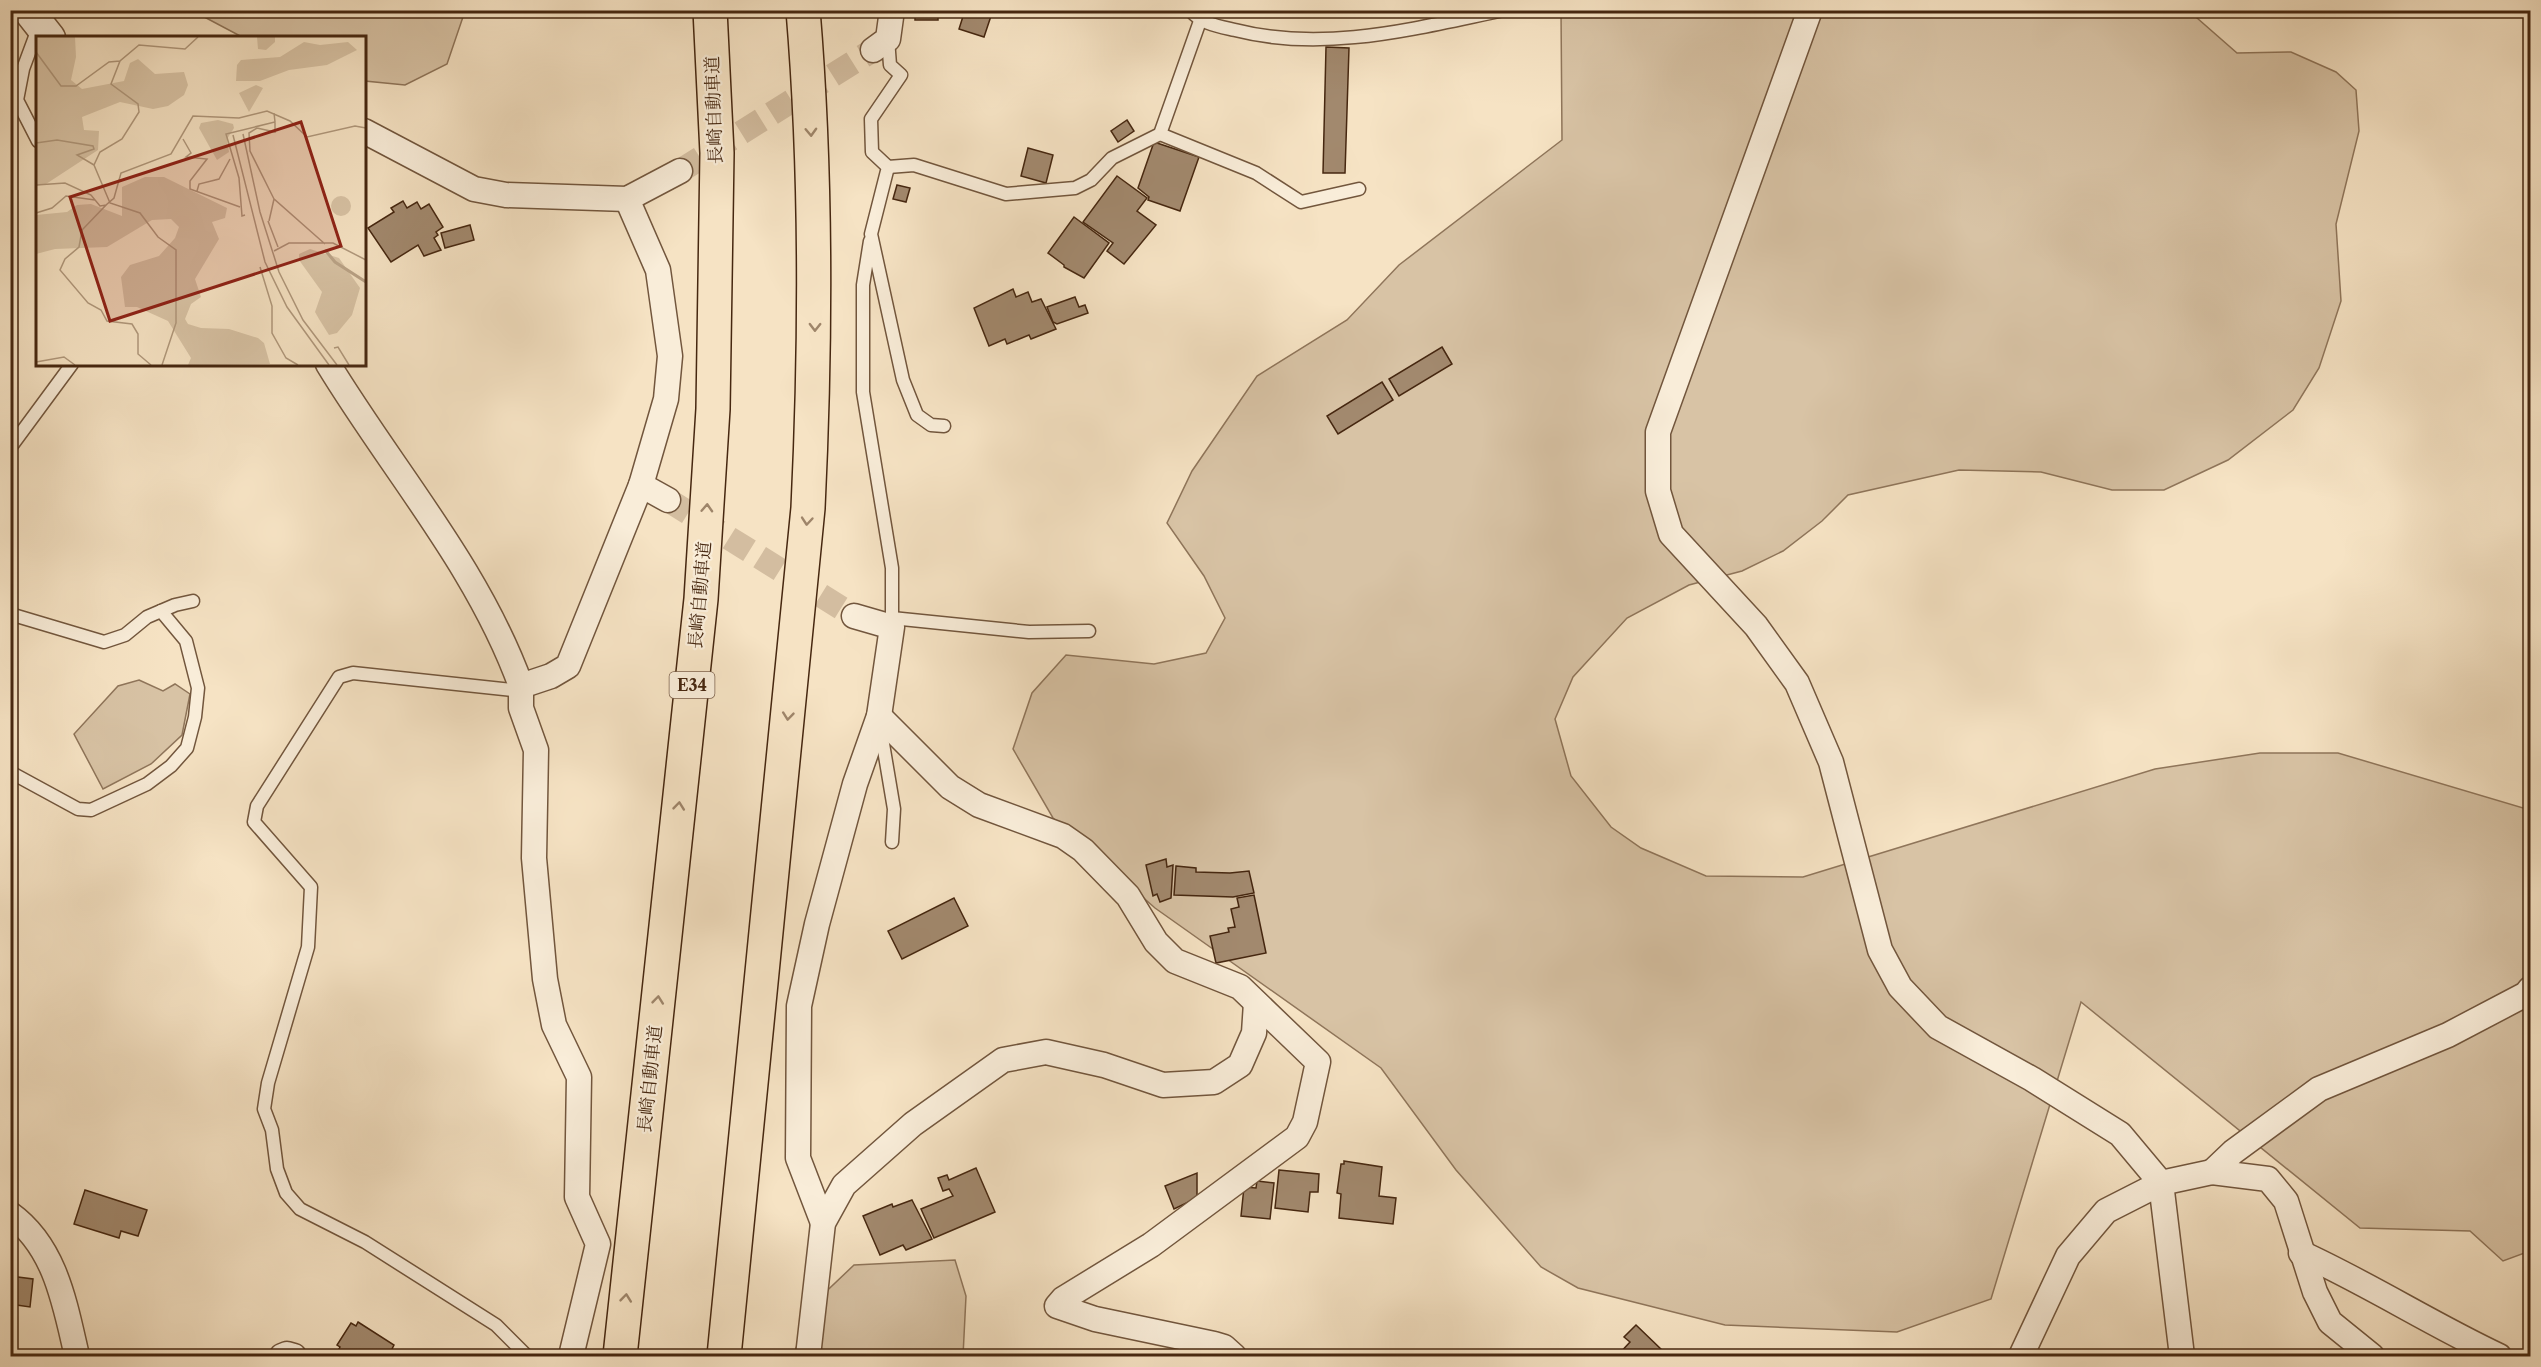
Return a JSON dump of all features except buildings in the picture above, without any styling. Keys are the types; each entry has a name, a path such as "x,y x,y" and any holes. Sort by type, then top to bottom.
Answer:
{"highway":[{"name":"長崎自動車道","path":"620,1356 701,599 712,409 717,164 710,10"},
{"path":"803,10 810,84"},
{"path":"724,1356 808,508 814,386 816,252 810,84 811,10"}],"street":[{"path":"880,45 892,10"},
{"path":"1810,10 1658,432 1658,490 1671,534 1756,626 1797,683 1831,762 1880,950 1900,987 1938,1027 2032,1079 2120,1134 2161,1183 2182,1356"},
{"path":"366,132 474,189 506,195 627,199 680,171"},
{"path":"521,688 551,676 567,666 640,485 666,399 670,356 658,270 627,199"},
{"path":"329,366 442,533 507,648 521,688 521,708 536,750 534,858 545,980 555,1025 579,1077 577,1197 598,1244 572,1356"},
{"path":"640,485 668,500"},
{"path":"824,1223 798,1158 799,1006 817,924 855,784 879,716 892,623 854,616"},
{"path":"879,716 950,787 979,805 1062,836 1083,850 1128,896 1156,942 1175,961 1239,987 1318,1062 1305,1122 1297,1137 1151,1245 1063,1299 1057,1306 1095,1319 1214,1344 1224,1347 1234,1356"},
{"path":"2212,1172 2233,1152 2319,1089 2448,1035 2526,994 2530,988"},
{"path":"808,1356 824,1223 844,1185 913,1124 1003,1060 1046,1052 1104,1065 1163,1085 1214,1082 1240,1065 1254,1033 1256,1003"},
{"path":"2021,1356 2068,1256 2106,1211 2161,1183 2212,1172 2268,1179 2286,1201 2315,1292 2330,1322 2372,1356"},
{"path":"10,1214 27,1226 55,1272 77,1356"},
{"path":"2301,1253 2349,1275 2438,1328 2499,1356"},
{"path":"282,1356 287,1354 294,1356"}],"lane":[{"path":"1190,10 1200,21 1250,34 1293,40 1379,36 1504,10"},
{"path":"880,45 890,65 901,75 870,119 873,152 888,167 914,165 1006,194 1075,188 1091,180 1112,158 1160,134 1200,21"},
{"path":"36,137 17,100 23,69 39,24"},
{"path":"1160,134 1256,173 1301,202 1359,189"},
{"path":"888,167 871,234 863,285 863,392 892,568 892,623 1029,632 1089,631"},
{"path":"871,234 903,380 917,415 931,425 945,426"},
{"path":"10,448 71,366"},
{"path":"10,614 104,642 125,635 147,617 193,601"},
{"path":"10,772 78,809 91,810 147,784 171,766 186,748 195,717 198,688 186,641 161,611"},
{"path":"521,688 353,673 339,677 257,806 254,822 311,887 308,947 268,1083 264,1109 272,1130 277,1168 286,1193 300,1209 365,1242 496,1325 527,1356"},
{"path":"879,716 894,809 892,842"}],"shaded area":[{"path":"193,11 465,11 447,64 405,85 366,81 366,36 240,36"},
{"path":"1561,11 2189,11 2237,53 2291,52 2336,72 2356,90 2359,131 2336,224 2341,301 2319,368 2293,410 2228,460 2164,490 2112,490 2041,472 1959,470 1848,495 1822,521 1783,551 1742,571 1689,585 1627,618 1573,677 1555,719 1571,776 1611,827 1641,848 1706,876 1803,877 2155,769 2260,753 2338,753 2530,810 2530,1251 2503,1261 2470,1231 2360,1228 2081,1002 1991,1299 1897,1332 1725,1325 1578,1288 1541,1267 1456,1170 1381,1068 1155,908 1053,818 1013,749 1032,693 1066,655 1154,664 1206,653 1225,618 1204,576 1167,523 1192,471 1257,376 1347,320 1399,265 1562,140"},
{"path":"139,680 163,691 175,684 190,694 182,735 151,764 103,789 74,734 118,686"},
{"path":"955,1260 966,1296 963,1356 793,1356 813,1304 854,1265"}],"tunnel":[{"path":"680,171 873,50"},
{"path":"668,500 854,616"}]}
